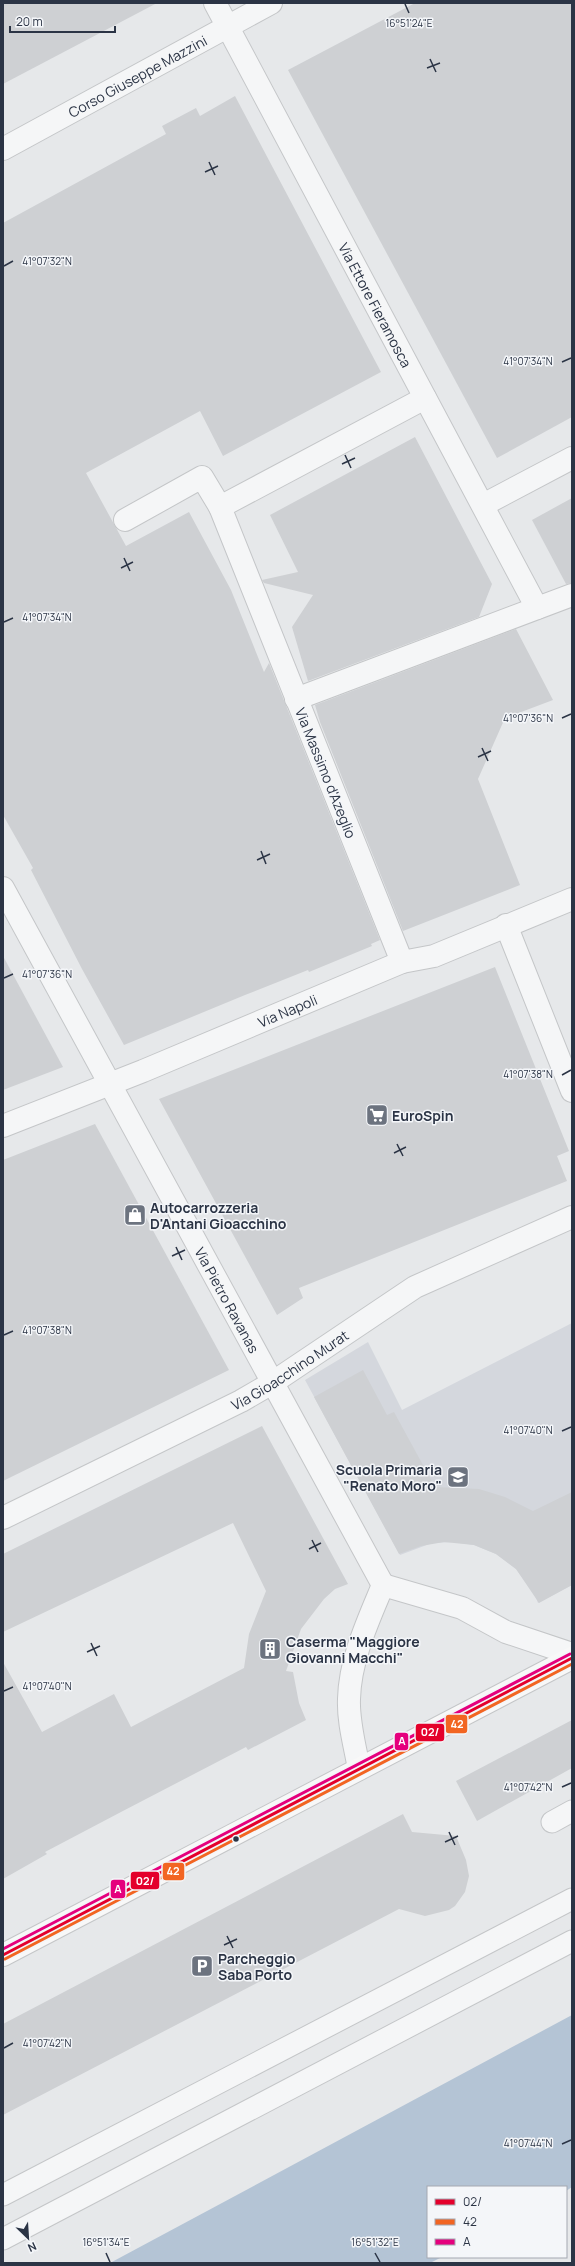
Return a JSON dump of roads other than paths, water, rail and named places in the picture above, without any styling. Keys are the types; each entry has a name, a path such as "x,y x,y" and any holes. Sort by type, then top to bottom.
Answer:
{"main road":[{"path":"3,1954 572,1658"}],"street":[{"name":"Via Ettore Fieramosca","path":"215,3 537,608"},
{"name":"Corso Giuseppe Mazzini","path":"3,149 271,3"},
{"path":"220,507 426,398"},
{"path":"483,506 572,458"},
{"name":"Via Massimo d'Azeglio","path":"125,520 202,477 220,507 402,962"},
{"path":"296,699 572,595"},
{"name":"Via Pietro Ravanas","path":"3,888 383,1585"},
{"name":"Via Napoli","path":"3,1126 109,1084 402,962 434,956 572,899"},
{"path":"506,925 572,1091"},
{"name":"Via Gioacchino Murat","path":"3,1518 241,1401 272,1383 415,1287 572,1217"},
{"path":"360,1769 351,1726 349,1698 359,1640 383,1585 462,1608 506,1632 572,1654"}],"lane":[{"path":"552,1822 572,1811"},
{"path":"3,2195 572,1899"},
{"path":"3,2239 572,1941"}],"water":[{"path":"572,2015 572,2187 567,2190 567,2186 427,2186 427,2258 440,2258 430,2263 110,2263"}],"place":[{"name":"EuroSpin","path":"377,1115"},
{"name":"Autocarrozzeria D'Antani Gioacchino","path":"135,1215"},
{"name":"Scuola Primaria \"Renato Moro\"","path":"458,1477"},
{"name":"Caserma \"Maggiore Giovanni Macchi\"","path":"270,1649"},
{"name":"Parcheggio Saba Porto","path":"202,1966"}]}
